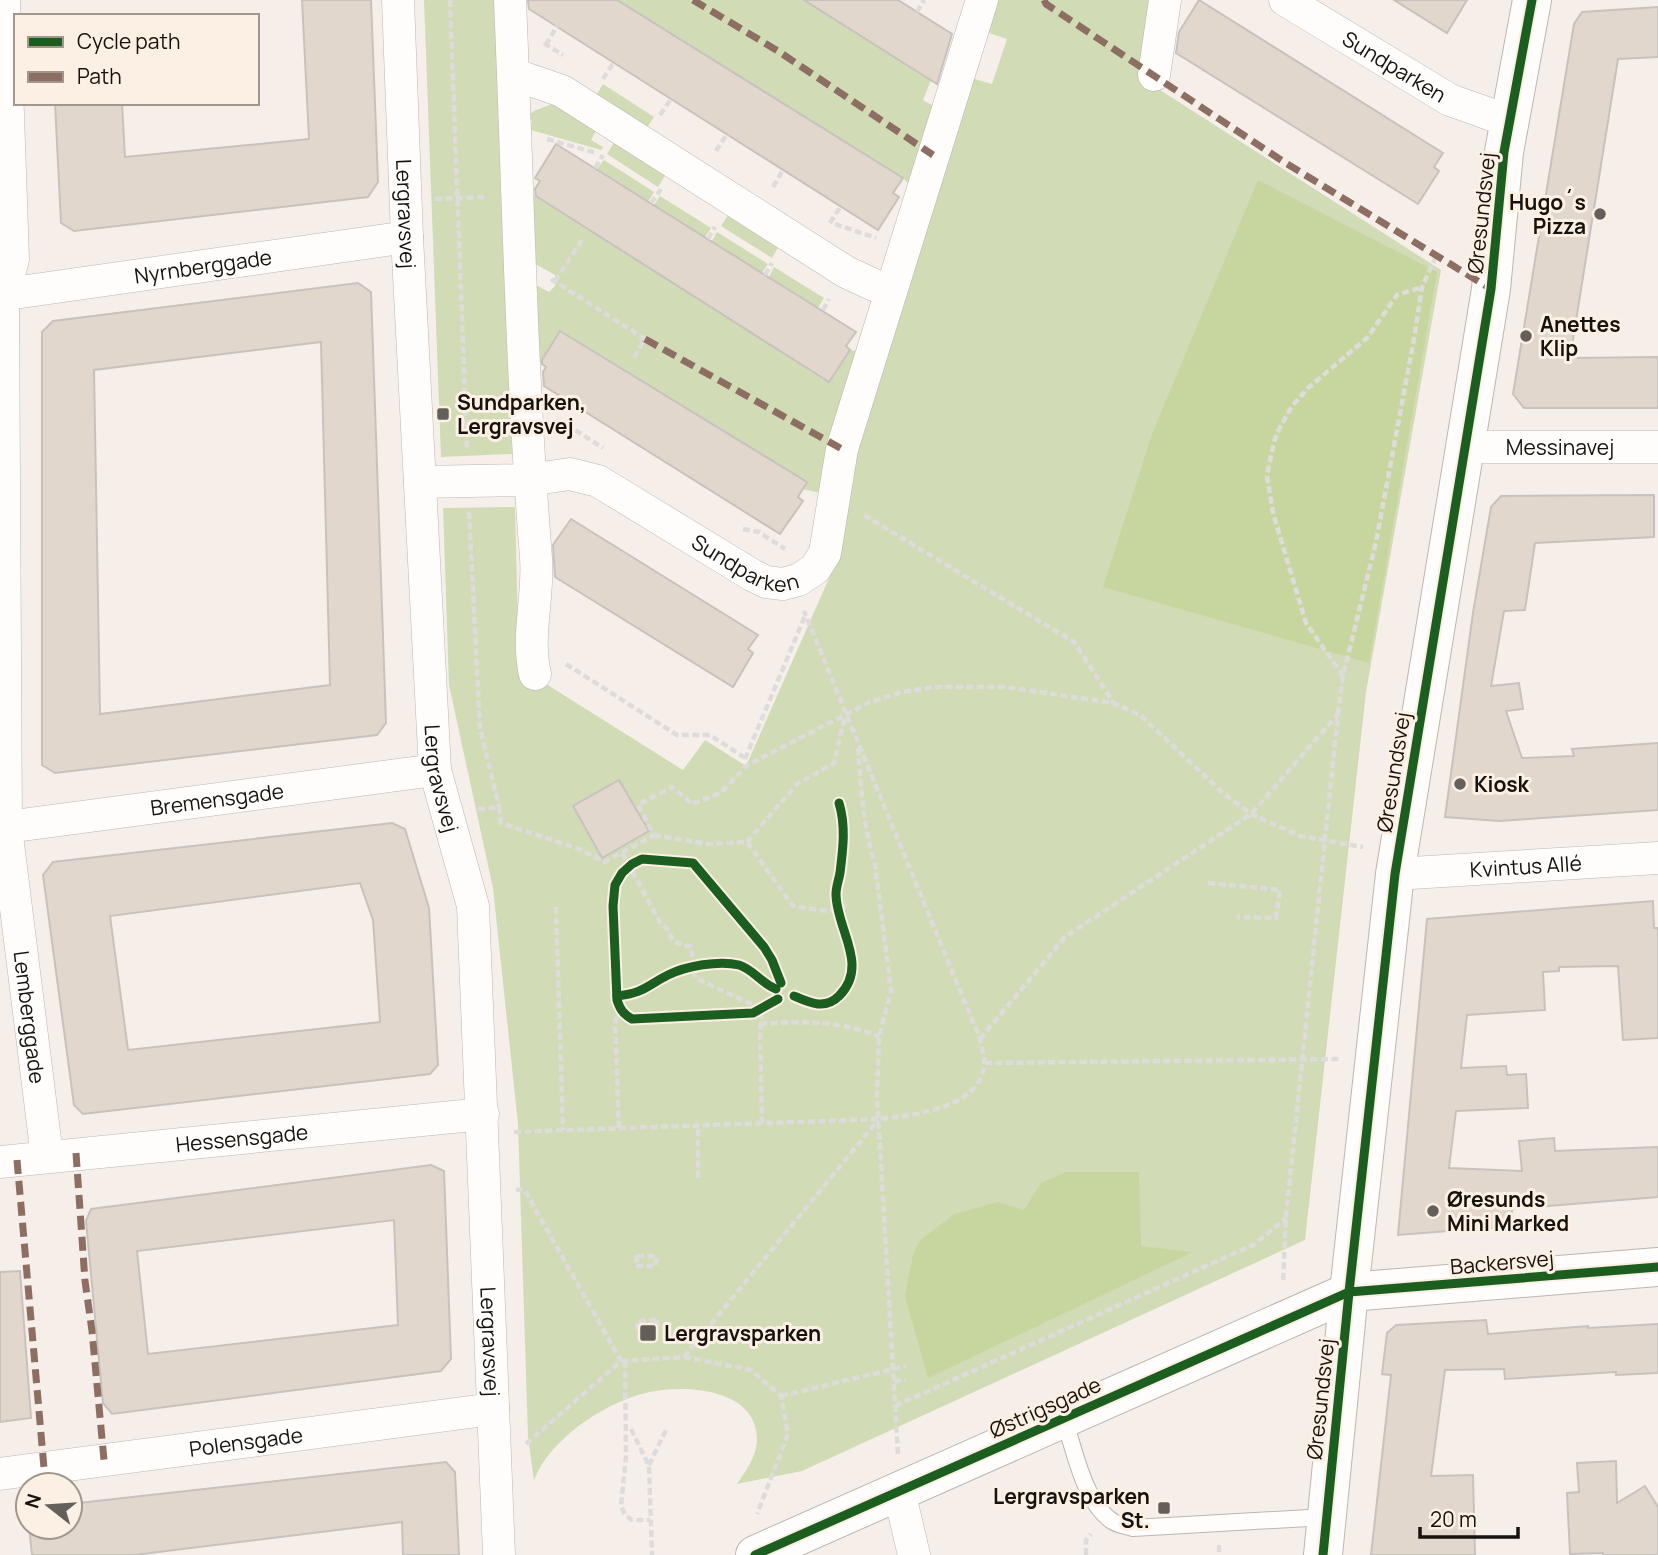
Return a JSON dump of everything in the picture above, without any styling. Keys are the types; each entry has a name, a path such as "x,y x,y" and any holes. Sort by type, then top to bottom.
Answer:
{"street":[{"name":"Lemberggade","path":"4,0 13,259 2,295 3,828 47,1156"},
{"name":"Lergravsvej","path":"398,0 405,200 435,770 474,906 499,1555"},
{"path":"510,0 529,480 536,564 531,624 531,656 535,674"},
{"name":"Sundparken","path":"420,482 529,480 570,474 598,481 766,582 783,584 798,580 815,569 825,552 842,449 982,0"},
{"path":"1154,75 1165,0"},
{"name":"Sundparken","path":"1285,0 1450,100 1509,121"},
{"name":"Øresundsvej","path":"1323,1555 1396,864 1491,289 1500,185 1509,121 1532,0"},
{"path":"513,74 562,91 846,272 890,292"},
{"name":"Nyrnberggade","path":"2,295 407,237"},
{"name":"Messinavej","path":"1464,447 1658,447"},
{"name":"Bremensgade","path":"3,828 435,770"},
{"name":"Kvintus Allé","path":"1396,864 1658,858"},
{"name":"Hessensgade","path":"0,1162 483,1114"},
{"name":"Backersvej","path":"1349,1292 1658,1267"},
{"name":"Østrigsgade","path":"755,1537 899,1491 1349,1292"},
{"name":"Polensgade","path":"0,1474 494,1409"},
{"path":"899,1491 914,1555"}],"lane":[{"path":"1065,1418 1087,1487 1099,1509 1113,1522 1133,1528 1326,1517"}],"path":[{"path":"450,0 480,728 501,823 579,849 605,862 654,835 707,844 747,842 797,783 834,763 845,715"},
{"path":"917,12 924,0"},
{"path":"405,200 518,196"},
{"path":"555,281 582,240"},
{"path":"1281,1320 1286,1217 1343,676 1376,542 1415,339 1422,287 1436,256"},
{"path":"521,264 555,281 645,339 633,359"},
{"path":"1343,676 1306,623 1273,513 1267,476 1273,446 1292,406 1308,388 1367,338 1397,295 1422,287"},
{"path":"834,497 1074,642 1113,703"},
{"path":"510,1144 509,1132 878,1119 917,1115 937,1110 955,1101 971,1091 983,1074 985,1063 980,1040 805,615 798,580"},
{"path":"746,766 745,758 805,615"},
{"path":"531,624 561,661 677,735 710,735 745,758"},
{"path":"654,835 638,805 672,787 692,804 721,793 746,766 870,702 902,692 946,686 1006,687 1113,703 1140,715 1223,793 1251,814 1300,836 1324,839 1396,864"},
{"path":"980,1040 1065,937 1251,814 1338,714"},
{"path":"858,744 862,802 869,846 875,864 891,991 879,1037 878,1119 899,1491"},
{"path":"446,812 499,807"},
{"path":"747,842 793,906 827,911 843,909 836,895"},
{"path":"622,853 626,870 661,924 669,930 672,940 683,946 691,946 690,969 695,978 762,1009"},
{"path":"626,870 642,859"},
{"path":"1208,883 1280,890 1276,918 1237,917"},
{"path":"556,907 563,1130"},
{"path":"690,969 704,966"},
{"path":"740,1014 753,1013 773,1002"},
{"path":"618,1128 615,1023 621,1008"},
{"path":"762,1009 762,1123"},
{"path":"760,1024 803,1021 860,1028 879,1037"},
{"path":"985,1063 1376,1059"},
{"path":"684,1357 878,1119"},
{"path":"698,1125 698,1178"},
{"path":"515,1190 524,1189 623,1361 625,1456 621,1506 625,1515 632,1520 650,1520"},
{"path":"895,1406 1255,1244 1286,1217"},
{"path":"636,1256 656,1256 656,1266 636,1266 636,1256"},
{"path":"638,1321 657,1321 658,1330 638,1331 638,1321"},
{"path":"495,1448 524,1446 623,1361 684,1357 751,1370 781,1396 788,1434 755,1537"},
{"path":"781,1396 906,1366"},
{"path":"894,1381 906,1380"},
{"path":"649,1465 667,1428"},
{"path":"631,1429 649,1465 652,1555"}],"green space":[{"path":"424,0 496,0 512,454 441,457"},
{"path":"617,0 804,0 931,80 923,100 935,107 910,185 903,178"},
{"name":"Lergravsparken","path":"996,0 1163,0 1146,81 1441,270 1366,692 1305,1240 802,1471 737,1484 753,1458 757,1441 754,1424 747,1411 735,1401 720,1395 670,1389 638,1395 601,1411 584,1422 553,1450 534,1481 528,1437 518,1124 493,888 449,685 443,508 515,507 519,667 683,770 705,740 746,766 834,567 860,427 971,78 992,84 1007,39 986,32"},
{"path":"603,84 654,117 646,129 595,97"},
{"path":"552,104 596,131 591,140 603,147 601,150 531,130 532,121 529,115"},
{"path":"615,141 666,174 658,187 607,154"},
{"path":"604,160 654,192 648,202 597,169"},
{"path":"1258,180 1437,272 1369,663 1103,587 1152,434"},
{"path":"532,194 829,381 850,350 856,351 834,424 820,493 803,489 807,482 561,331 540,363 534,284 549,292 555,286 555,275 532,262"},
{"path":"660,196 711,228 705,237 654,205"},
{"path":"729,214 779,246 772,258 721,226"},
{"path":"717,232 768,264 762,273 712,241"},
{"path":"774,267 824,298 818,308 769,277"},
{"path":"1066,1172 1139,1172 1141,1246 1193,1252 928,1378 905,1296 913,1255 920,1240 955,1214 998,1202 1024,1210 1041,1183"}],"building":[{"path":"302,0 371,0 378,182 368,197 74,231 61,223 55,105 122,105 125,157 309,139"},
{"path":"528,0 617,0 903,178 893,193 899,197 878,230 529,9"},
{"path":"804,0 898,0 952,34 937,84"},
{"path":"1199,0 1443,153 1434,167 1439,171 1418,204 1176,53 1179,32"},
{"path":"1394,0 1467,0 1447,33"},
{"path":"1658,7 1658,57 1618,59 1570,358 1658,357 1658,408 1524,408 1513,394 1574,24 1582,12"},
{"path":"556,144 856,332 846,346 850,350 829,382 536,196 535,189 540,181 535,178"},
{"path":"358,283 371,292 386,723 377,735 55,773 42,765 42,332 53,321","holes":["321,342 330,685 100,714 94,370"]},
{"path":"560,331 807,482 798,497 803,501 780,534 544,386 543,372 546,367 542,360"},
{"path":"1654,495 1654,537 1535,543 1525,610 1504,611 1491,686 1519,683 1523,709 1506,711 1522,758 1574,756 1572,749 1658,743 1658,810 1499,821 1445,817 1473,613 1491,507 1501,496"},
{"path":"571,519 758,635 748,649 753,653 733,687 555,577 553,545"},
{"path":"619,780 649,831 602,858 573,806"},
{"path":"392,823 405,829 429,908 438,1065 430,1074 83,1114 74,1105 43,875 53,862","holes":["360,883 373,920 380,1022 128,1050 110,916"]},
{"path":"1653,901 1654,928 1658,928 1658,1038 1623,1040 1618,966 1559,967 1559,971 1543,972 1545,1010 1467,1015 1461,1068 1506,1066 1507,1075 1526,1074 1528,1108 1456,1111 1449,1168 1522,1171 1519,1141 1554,1138 1555,1151 1658,1147 1658,1197 1512,1209 1513,1226 1398,1235 1427,919"},
{"path":"431,1165 444,1171 451,1359 441,1371 112,1414 103,1403 86,1221 91,1209","holes":["394,1220 398,1325 148,1354 137,1251"]},
{"path":"20,1271 31,1418 0,1422 0,1272"},
{"path":"1486,1320 1488,1334 1588,1326 1658,1324 1658,1373 1616,1375 1616,1372 1505,1379 1504,1369 1445,1370 1431,1476 1473,1475 1475,1555 1371,1555 1391,1375 1382,1374 1387,1333 1396,1325"},
{"path":"1616,1461 1617,1503 1645,1486 1658,1507 1658,1555 1570,1554 1567,1493 1579,1492 1577,1463"},
{"path":"446,1462 455,1472 459,1555 403,1555 402,1522 134,1555 32,1555 30,1541 84,1541 84,1502"}],"marked path":[{"path":"693,0 778,51 933,155"},
{"path":"1044,0 1046,4 1284,162 1491,289"},
{"path":"645,339 842,449"},
{"path":"76,1153 85,1281 104,1460"},
{"path":"17,1160 44,1468"}],"cycle path":[{"path":"1323,1555 1395,874 1491,289 1504,152 1532,0"},
{"path":"794,996 812,1003 828,1003 839,996 848,984 852,972 852,959 837,907 836,894 843,838 839,803"},
{"path":"778,999 753,1013 632,1019 626,1015 617,1000 613,906 615,885 622,873 642,859 693,863 764,947 781,983"},
{"path":"617,996 639,991 675,972 712,964 739,965 776,989"},
{"path":"755,1555 1349,1292 1658,1267"}],"place":[{"name":"Hugo´s Pizza","path":"1600,214"},
{"name":"Anettes Klip","path":"1526,336"},
{"name":"Sundparken, Lergravsvej","path":"443,414"},
{"name":"Kiosk","path":"1460,784"},
{"name":"Øresunds Mini Marked","path":"1433,1211"},
{"name":"Lergravsparken","path":"648,1333"},
{"name":"Lergravsparken St.","path":"1164,1508"}]}
